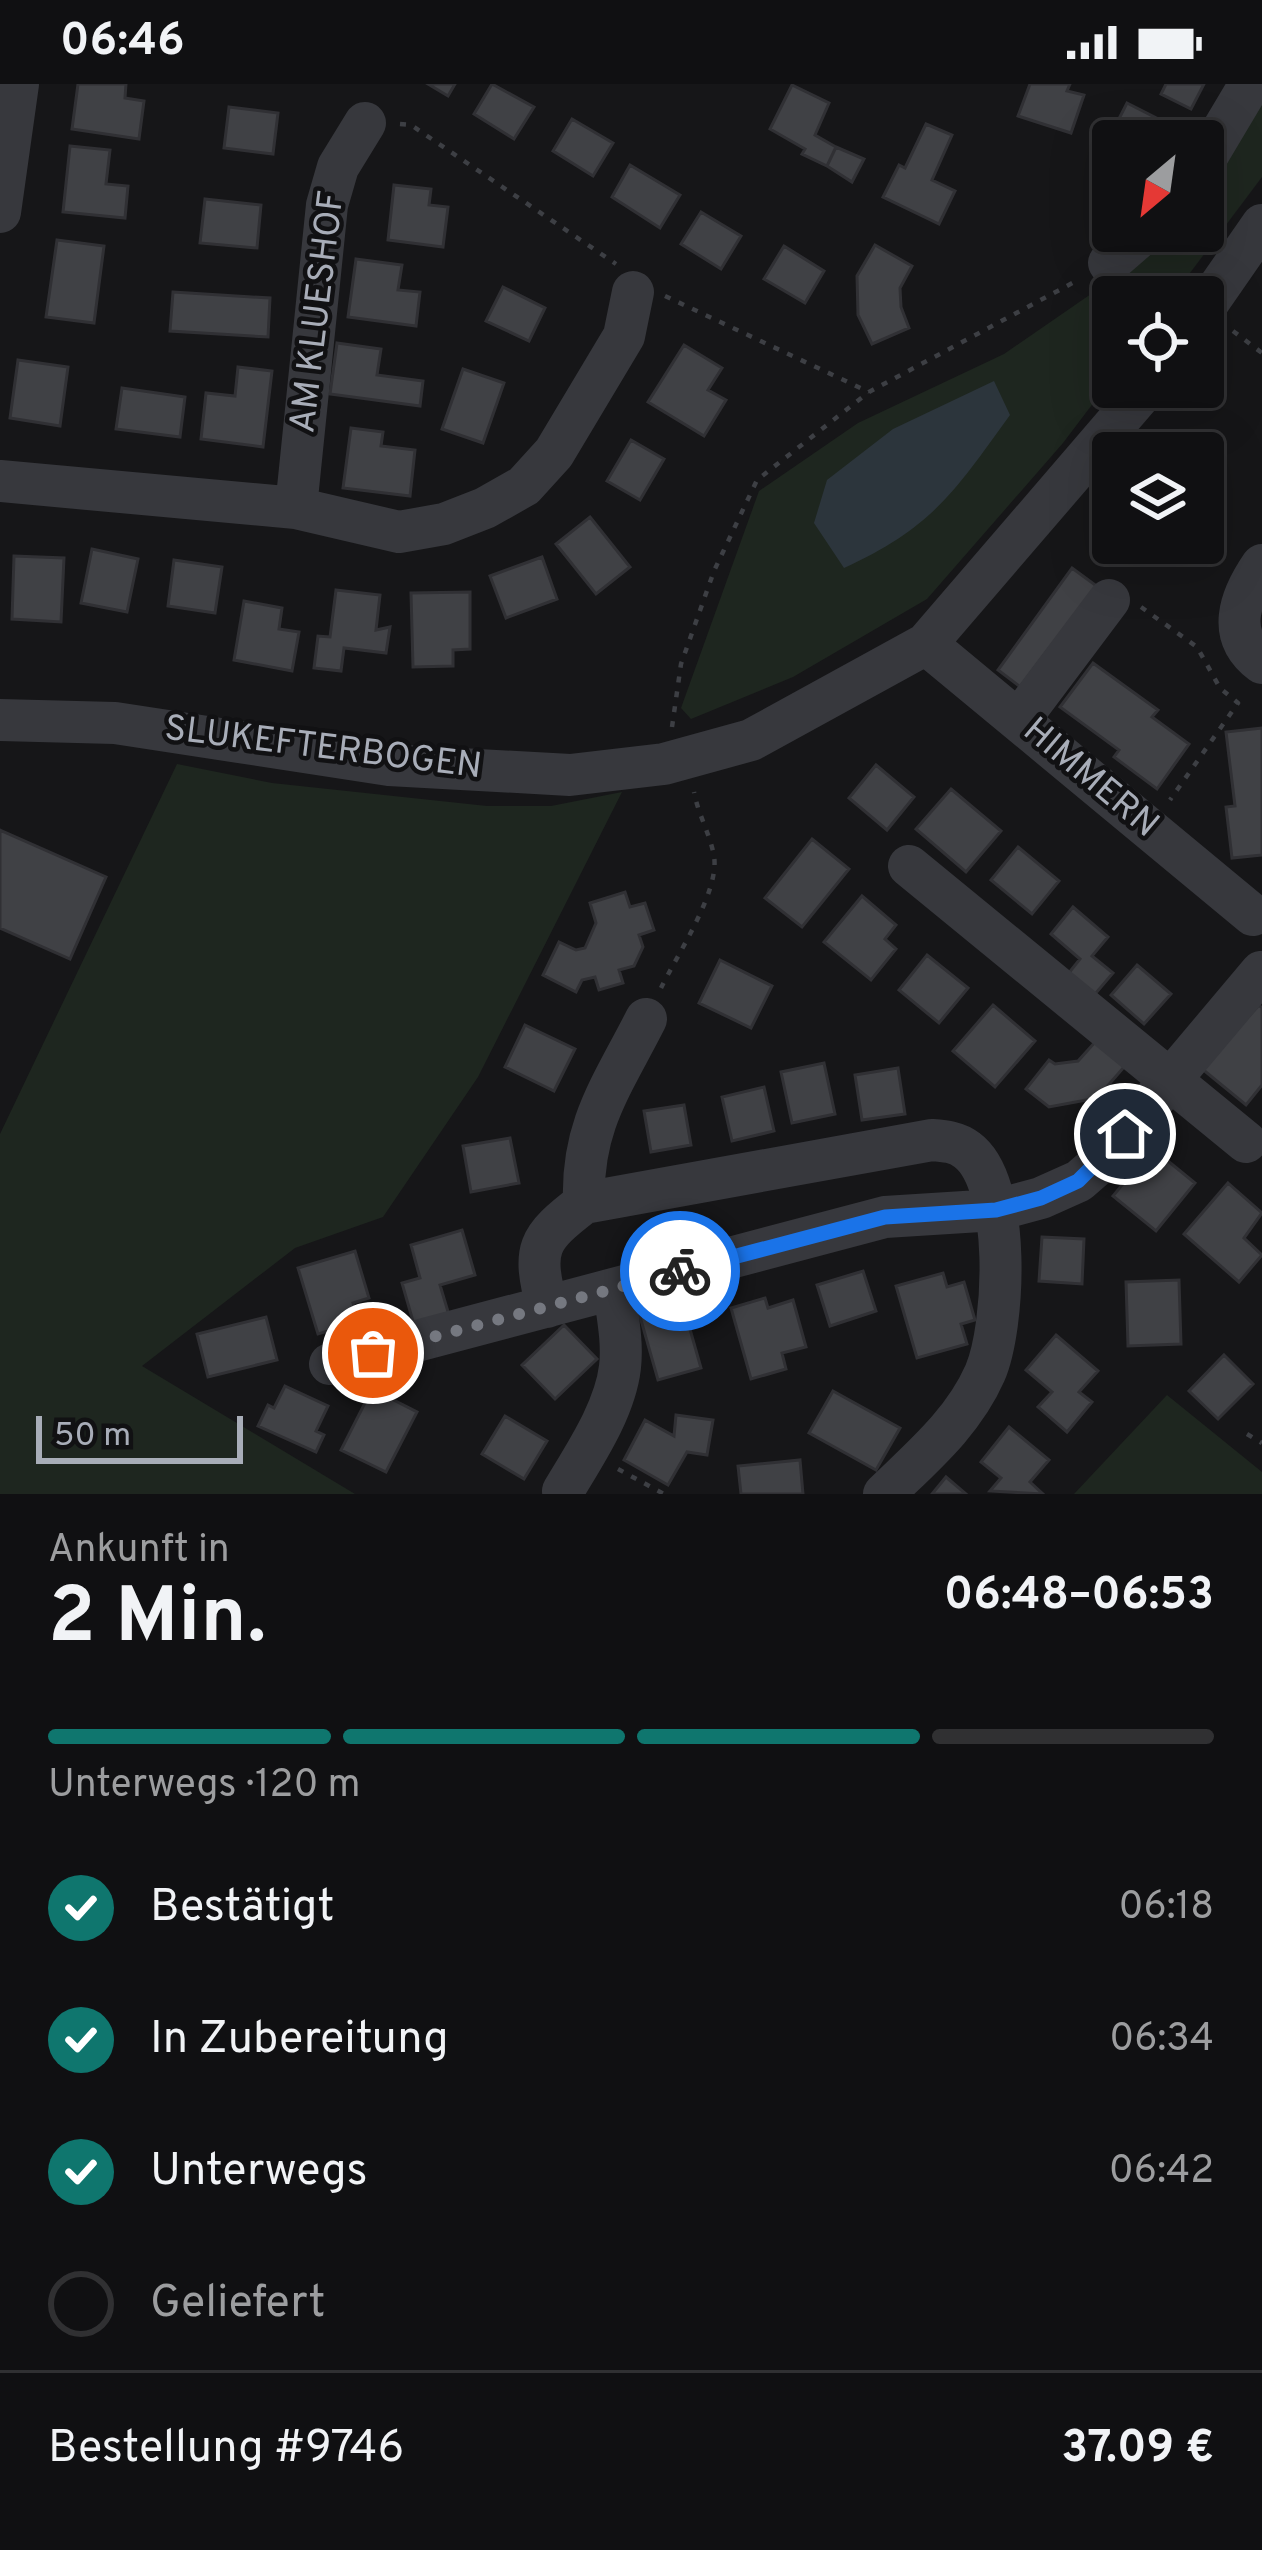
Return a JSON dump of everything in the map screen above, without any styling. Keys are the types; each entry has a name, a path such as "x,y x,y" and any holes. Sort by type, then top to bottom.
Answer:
{"street":[{"path":"0,212 18,84"},
{"path":"1224,128 1250,84"},
{"name":"AM KLUESHOF","path":"296,508 328,206 338,167 365,123"},
{"path":"1224,280 1262,225"},
{"path":"1109,263 1122,252"},
{"path":"0,481 296,508 399,532 444,524 524,486 554,453 624,336 633,292"},
{"name":"SLUKEFTERBOGEN","path":"0,720 116,723 388,765 679,776 926,644 1130,408"},
{"path":"1262,565 1243,592 1238,614 1241,636 1262,664"},
{"path":"1019,720 1109,600"},
{"name":"HIMMERN","path":"926,644 1257,911 1246,926 1246,951 1261,972"},
{"path":"909,866 1246,1142"},
{"path":"330,1364 885,1217 996,1210 1041,1198 1078,1181 1102,1161 1261,972"},
{"path":"584,1203 583,1164 590,1131 646,1019"},
{"path":"547,1306 538,1274 540,1250 550,1229 584,1203 932,1140 970,1151 996,1210 1002,1292 998,1333 986,1372 966,1408 884,1494"},
{"path":"563,1491 586,1452 620,1371 614,1289"}],"path":[{"path":"365,123 411,124 613,259 633,292 673,297 869,392"},
{"path":"646,1019 715,870 714,853 679,776 680,664 714,571 757,480 869,392 1109,263"},
{"path":"1109,600 1127,597 1197,647 1205,669 1238,704 1148,827"},
{"path":"1247,1434 1262,1443"},
{"path":"586,1452 664,1494"}],"shaded area":[{"path":"1262,84 1262,177 1224,228 1224,148"},
{"path":"1139,252 1206,252 1188,276 1114,276"},
{"path":"1092,293 1092,405 927,599 793,677 691,719 681,708 759,491 858,423 1004,354"},
{"path":"994,381 1010,415 957,486 899,538 844,568 814,523 827,480 893,429"},
{"path":"177,764 272,783 487,806 551,806 622,792 478,1077 383,1217 295,1248 142,1366 355,1494 0,1494 0,1134"},
{"path":"1167,1395 1262,1472 1262,1494 1074,1494"}],"building":[{"path":"78,84 126,84 125,98 144,101 139,139 72,129"},
{"path":"428,84 455,84 448,96"},
{"path":"492,84 534,107 514,139 474,114"},
{"path":"1030,84 1070,84 1067,91 1084,95 1071,133 1018,116"},
{"path":"1166,84 1204,84 1191,109 1161,94"},
{"path":"792,85 829,103 815,135 836,147 827,166 770,129"},
{"path":"1127,103 1160,120 1118,120"},
{"path":"229,107 278,113 273,154 224,148"},
{"path":"572,119 613,143 593,176 553,151"},
{"path":"926,124 952,135 932,180 955,191 939,224 883,197 899,165 905,168"},
{"path":"70,146 110,150 106,184 128,186 125,218 63,212"},
{"path":"836,147 864,159 852,182 827,166"},
{"path":"630,165 680,195 660,228 612,197"},
{"path":"394,185 431,189 429,205 448,207 443,247 388,240"},
{"path":"205,199 261,205 257,248 200,243"},
{"path":"701,212 741,236 721,269 681,244"},
{"path":"57,240 104,246 94,323 46,317"},
{"path":"875,245 912,266 900,288 909,328 872,344 858,315 857,276"},
{"path":"784,246 824,271 805,303 764,279"},
{"path":"356,259 402,265 398,290 420,292 416,326 348,317"},
{"path":"503,287 545,308 529,341 486,321"},
{"path":"173,292 270,298 268,337 170,331"},
{"path":"337,343 381,349 377,375 423,381 420,406 330,394"},
{"path":"684,345 722,368 708,390 726,400 704,436 648,402"},
{"path":"18,360 68,367 60,426 10,418"},
{"path":"238,367 272,371 263,447 201,439 206,393 235,396"},
{"path":"463,369 504,383 483,443 442,429"},
{"path":"122,388 185,397 180,437 116,429"},
{"path":"351,428 383,432 381,446 415,450 410,496 343,488"},
{"path":"631,440 664,459 640,500 607,481"},
{"path":"590,517 630,567 596,594 556,544"},
{"path":"92,549 138,559 127,612 81,603"},
{"path":"14,556 64,558 61,622 12,619"},
{"path":"542,557 557,599 506,618 490,576"},
{"path":"174,560 222,567 215,613 168,606"},
{"path":"1072,568 1098,587 1023,689 998,670"},
{"path":"336,590 380,595 376,630 390,627 386,653 344,648 341,671 314,668 318,636 330,637"},
{"path":"470,592 470,649 453,650 453,666 413,667 411,593"},
{"path":"244,601 282,608 279,629 299,632 292,671 234,660"},
{"path":"1093,663 1158,710 1152,717 1189,744 1157,789 1114,757 1119,750 1060,707"},
{"path":"1262,728 1262,855 1232,858 1226,807 1235,806 1226,732"},
{"path":"876,765 914,797 887,830 849,798"},
{"path":"951,789 1001,831 966,872 916,829"},
{"path":"0,830 106,877 70,959 0,928"},
{"path":"812,839 849,869 802,927 765,898"},
{"path":"1018,847 1059,881 1032,914 991,880"},
{"path":"625,892 630,907 645,903 654,930 639,935 643,947 634,966 619,970 623,983 599,990 595,977 582,980 576,992 543,975 559,942 576,950 585,948 596,923 590,903"},
{"path":"862,896 896,925 885,939 896,949 871,980 824,942"},
{"path":"1073,907 1108,937 1092,956 1113,973 1090,1000 1064,979 1080,959 1051,934"},
{"path":"927,955 968,988 939,1023 899,990"},
{"path":"720,960 772,986 751,1028 699,1003"},
{"path":"1137,965 1171,994 1144,1024 1111,995"},
{"path":"993,1005 1035,1041 995,1087 953,1051"},
{"path":"1259,1005 1262,1085 1246,1105 1201,1068"},
{"path":"525,1025 575,1049 554,1091 505,1067"},
{"path":"1096,1041 1125,1066 1097,1098 1049,1107 1026,1089 1049,1060 1055,1064 1078,1061"},
{"path":"824,1063 835,1114 792,1123 781,1072"},
{"path":"898,1068 905,1114 862,1120 855,1075"},
{"path":"764,1087 774,1131 732,1141 722,1097"},
{"path":"684,1105 691,1145 651,1152 644,1111"},
{"path":"510,1138 519,1183 471,1192 463,1146"},
{"path":"1152,1148 1195,1183 1156,1231 1113,1196"},
{"path":"1228,1183 1262,1213 1244,1238 1262,1255 1239,1282 1184,1234"},
{"path":"462,1230 475,1275 440,1285 449,1315 414,1325 402,1283 420,1278 411,1245"},
{"path":"1042,1237 1084,1239 1082,1284 1039,1281"},
{"path":"355,1251 369,1298 353,1303 359,1322 318,1334 298,1268"},
{"path":"863,1271 876,1311 830,1326 817,1285"},
{"path":"943,1273 947,1287 964,1282 975,1320 961,1324 967,1344 917,1358 896,1286"},
{"path":"1179,1280 1181,1344 1128,1346 1126,1282"},
{"path":"765,1298 768,1308 793,1300 806,1347 782,1353 786,1369 751,1379 731,1308"},
{"path":"682,1301 701,1368 658,1380 639,1313"},
{"path":"266,1317 277,1360 208,1377 197,1334"},
{"path":"564,1325 597,1359 555,1399 522,1365"},
{"path":"1056,1335 1098,1371 1079,1392 1092,1402 1067,1432 1038,1407 1052,1392 1026,1370"},
{"path":"1224,1355 1253,1384 1218,1419 1189,1391"},
{"path":"285,1386 328,1406 316,1431 324,1435 316,1452 258,1426"},
{"path":"372,1389 417,1412 386,1472 341,1450"},
{"path":"833,1391 900,1428 876,1470 809,1433"},
{"path":"676,1415 713,1420 707,1455 687,1452 668,1485 624,1460 645,1420 674,1436"},
{"path":"505,1416 547,1441 524,1479 482,1454"},
{"path":"1009,1427 1049,1460 1030,1482 1043,1494 990,1491 1001,1478 981,1462"},
{"path":"800,1460 803,1494 741,1494 738,1466"},
{"path":"946,1477 966,1494 932,1494"}],"way so far":[{"path":"373,1353 680,1271"}],"route":[{"path":"680,1271 885,1217 996,1210 1041,1198 1078,1181 1125,1134"}]}
